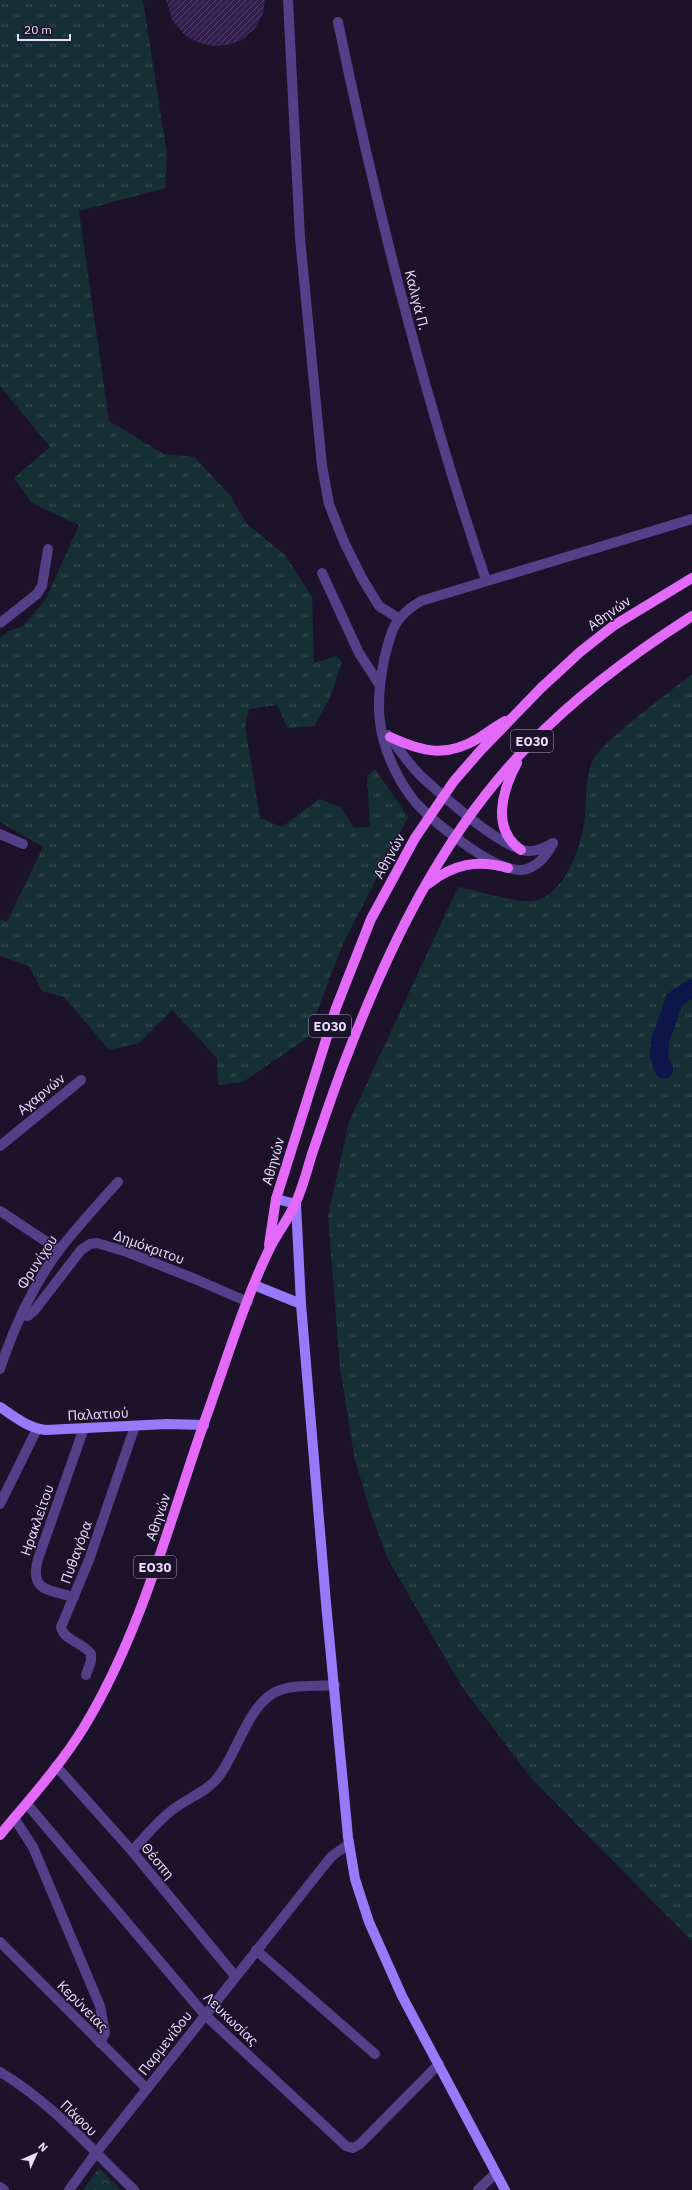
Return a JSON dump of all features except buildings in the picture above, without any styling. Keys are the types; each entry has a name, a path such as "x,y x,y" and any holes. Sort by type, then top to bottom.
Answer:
{"main road":[{"name":"Αθηνών","path":"268,1250 276,1199 336,1008 354,958 371,919 415,838 444,795 481,750 541,688 600,636 649,603 692,578"},
{"name":"Αθηνών","path":"0,1834 27,1804 56,1766 91,1714 128,1638 169,1531 204,1424 254,1285 268,1250 296,1204 344,1064 382,973 422,889 455,836 496,782 527,747 588,691 656,639 692,616"},
{"path":"390,737 427,751 439,752 460,747 514,716"},
{"path":"521,850 505,833 502,817 506,789 516,764 527,747"},
{"path":"422,889 449,870 464,864 480,863 508,868"}],"street":[{"path":"288,0 300,238 322,466 329,504 344,542 362,578 379,606 398,618"},
{"name":"Καλιγά Π.","path":"338,22 360,126 402,303 451,474 486,580"},
{"path":"378,721 402,754 422,777 500,841 521,850 531,851 553,843 543,858 534,865 522,870 508,868 480,854 430,816 416,802 395,769 378,721 379,684 388,642 398,618 421,601 486,580 692,519"},
{"path":"0,623 37,594 42,586 48,549"},
{"path":"322,573 359,653 379,684"},
{"path":"0,834 23,844"},
{"name":"Αχαρνών","path":"0,1146 81,1080"},
{"name":"Φρυνίχου","path":"0,1369 21,1316 38,1283 59,1250 118,1182"},
{"path":"276,1199 296,1204 301,1304 349,1844 355,1879 369,1922 402,1996 505,2190"},
{"path":"0,1212 59,1250"},
{"name":"Δημόκριτου","path":"21,1316 28,1316 34,1311 81,1250 90,1244 97,1243 195,1279 248,1302"},
{"path":"254,1285 301,1304"},
{"path":"0,1407 37,1429 1,1501"},
{"name":"Παλατιού","path":"37,1429 204,1424"},
{"name":"Πυθαγόρα","path":"86,1675 91,1661 91,1654 61,1631 61,1626 89,1560 135,1426"},
{"name":"Ηρακλείτου","path":"74,1597 39,1585 35,1580 34,1574 40,1551 84,1428"},
{"path":"132,1851 157,1823 176,1807 194,1798 218,1777 260,1705 271,1695 282,1689 335,1685"},
{"name":"Θέσπη","path":"56,1766 132,1851 235,1976"},
{"name":"Λευκωσίας","path":"27,1804 205,2015 331,2133 350,2148 360,2144 439,2064"},
{"path":"14,1818 33,1847 100,2006 106,2033 100,2044"},
{"name":"Παρμενίδου","path":"69,2190 146,2089 323,1867 332,1856 349,1844"},
{"name":"Κερύνειας","path":"0,1942 146,2089"},
{"path":"256,1950 375,2054"},
{"name":"Πάφου","path":"0,2072 17,2082 41,2101 134,2190"},
{"path":"478,2190 496,2173"},
{"path":"0,2187 4,2190"}],"green space":[{"path":"0,0 143,0 167,155 165,188 79,211 109,421 164,454 194,457 230,495 246,523 285,555 312,597 314,663 336,656 342,662 330,698 314,726 288,728 277,705 249,709 245,726 260,818 282,827 319,799 341,807 354,828 370,827 367,776 375,769 408,817 343,944 307,1038 243,1082 218,1085 217,1058 172,1010 139,1043 109,1050 64,997 42,991 29,966 0,956 0,919 7,922 43,847 0,822 0,638 9,631 22,627 46,599 79,525 32,503 14,478 50,447 0,386"},
{"path":"692,675 692,1941 532,1779 462,1687 388,1559 371,1514 354,1456 340,1367 328,1216 349,1122 458,887 509,899 526,901 539,900 560,884 575,857 580,842 585,816 587,786 591,763 605,745 625,727"},
{"path":"99,2168 121,2190 83,2190"}],"waterway":[{"path":"664,1070 659,1057 660,1041 674,1000 692,988"}]}
